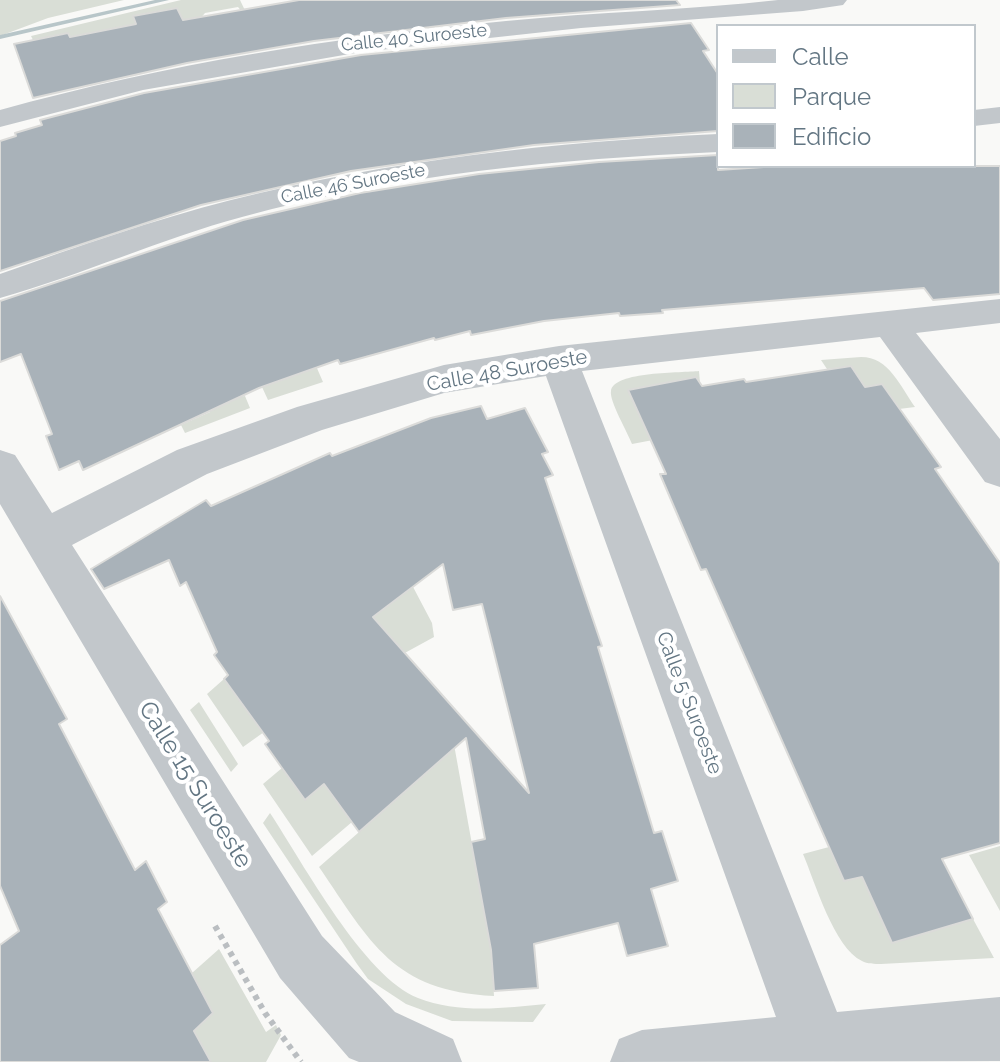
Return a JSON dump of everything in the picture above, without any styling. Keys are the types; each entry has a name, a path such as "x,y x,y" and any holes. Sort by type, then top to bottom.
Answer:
{"street":[{"name":"Calle 40 Suroeste","path":"0,119 169,75 316,49 584,10 835,0"},
{"path":"0,92 28,110"},
{"path":"976,118 1000,115"},
{"name":"Calle 46 Suroeste","path":"0,286 130,239 265,201 488,159 621,147 716,143"},
{"name":"Calle 48 Suroeste","path":"43,539 192,462 311,418 444,379 559,360 1000,311"},
{"path":"889,323 1000,470"},
{"name":"Calle 5 Suroeste","path":"559,360 819,1047"},
{"name":"Calle 15 Suroeste","path":"0,467 301,957 372,1035 430,1062"},
{"path":"642,1062 1000,1029"}],"path":[{"path":"215,926 265,1013 301,1062"}],"green space":[{"path":"0,0 124,0 48,18 0,36"},
{"path":"181,0 240,0 251,23 238,7 205,13 199,20 185,24 177,8 134,16 139,31 70,37 67,33 33,40 31,36"},
{"path":"871,358 886,367 915,407 899,409 882,384 865,387 851,366 827,369 821,360"},
{"path":"313,359 323,382 268,400 262,387"},
{"path":"699,371 700,383 696,377 638,388 632,398 653,440 632,444 611,396 615,384 636,376"},
{"path":"245,396 250,408 185,433 181,425 210,412 204,400"},
{"path":"402,566 432,623 434,637 381,666 371,619 390,604"},
{"path":"224,679 241,702 285,717 243,747 207,694"},
{"path":"446,700 491,950 494,996 460,992 431,984 408,973 371,940 319,867 429,771"},
{"path":"199,702 238,764 231,772 190,710"},
{"path":"282,768 305,800 324,784 352,822 312,856 263,784"},
{"path":"270,813 336,916 356,943 397,986 433,1003 465,1008 546,1004 533,1022 452,1021 406,1004 368,979 263,823"},
{"path":"1000,846 1000,911 969,855"},
{"path":"829,847 844,881 862,877 892,943 973,919 994,958 881,964 862,961 852,954 834,929 803,854"},
{"path":"219,949 266,1032 276,1025 281,1035 266,1062 211,1062 194,1031 213,1013 192,973"}],"building":[{"path":"299,0 676,0 680,5 506,18 314,41 187,63 33,98 14,44 136,24 133,16 177,8 183,20"},
{"path":"691,23 709,50 703,51 716,71 716,131 534,145 351,171 201,205 0,271 0,141 42,125 40,120 144,93 361,55"},
{"path":"716,155 718,170 1000,166 1000,294 933,300 924,288 662,310 663,313 620,316 619,313 544,321 471,335 470,331 340,364 338,360 259,388 83,470 79,461 59,470 46,436 52,434 21,354 0,362 0,301 243,220 360,193 479,174 599,162"},
{"path":"851,366 865,387 882,384 941,467 935,469 1000,563 1000,843 942,859 973,919 892,943 862,877 844,881 706,569 701,570 660,474 666,474 628,390 696,377 702,386"},
{"path":"481,406 487,419 525,408 548,452 542,454 553,475 545,478 602,646 598,647 654,833 662,831 678,881 651,889 668,946 627,956 618,923 534,944 538,988 494,991 491,950 471,842 485,839 466,738 359,832 324,784 305,800 265,744 269,741 224,679 228,675 214,655 217,652 186,582 180,586 169,560 104,589 91,569 206,500 211,506 330,453 332,456 431,418","holes":["443,564 453,610 482,604 529,793 373,617"]},
{"path":"0,596 67,719 59,724 135,870 146,861 167,902 158,909 213,1013 194,1031 211,1062 0,1062 0,945 19,931 0,886"}],"waterway":[{"path":"0,37 165,0"}]}
